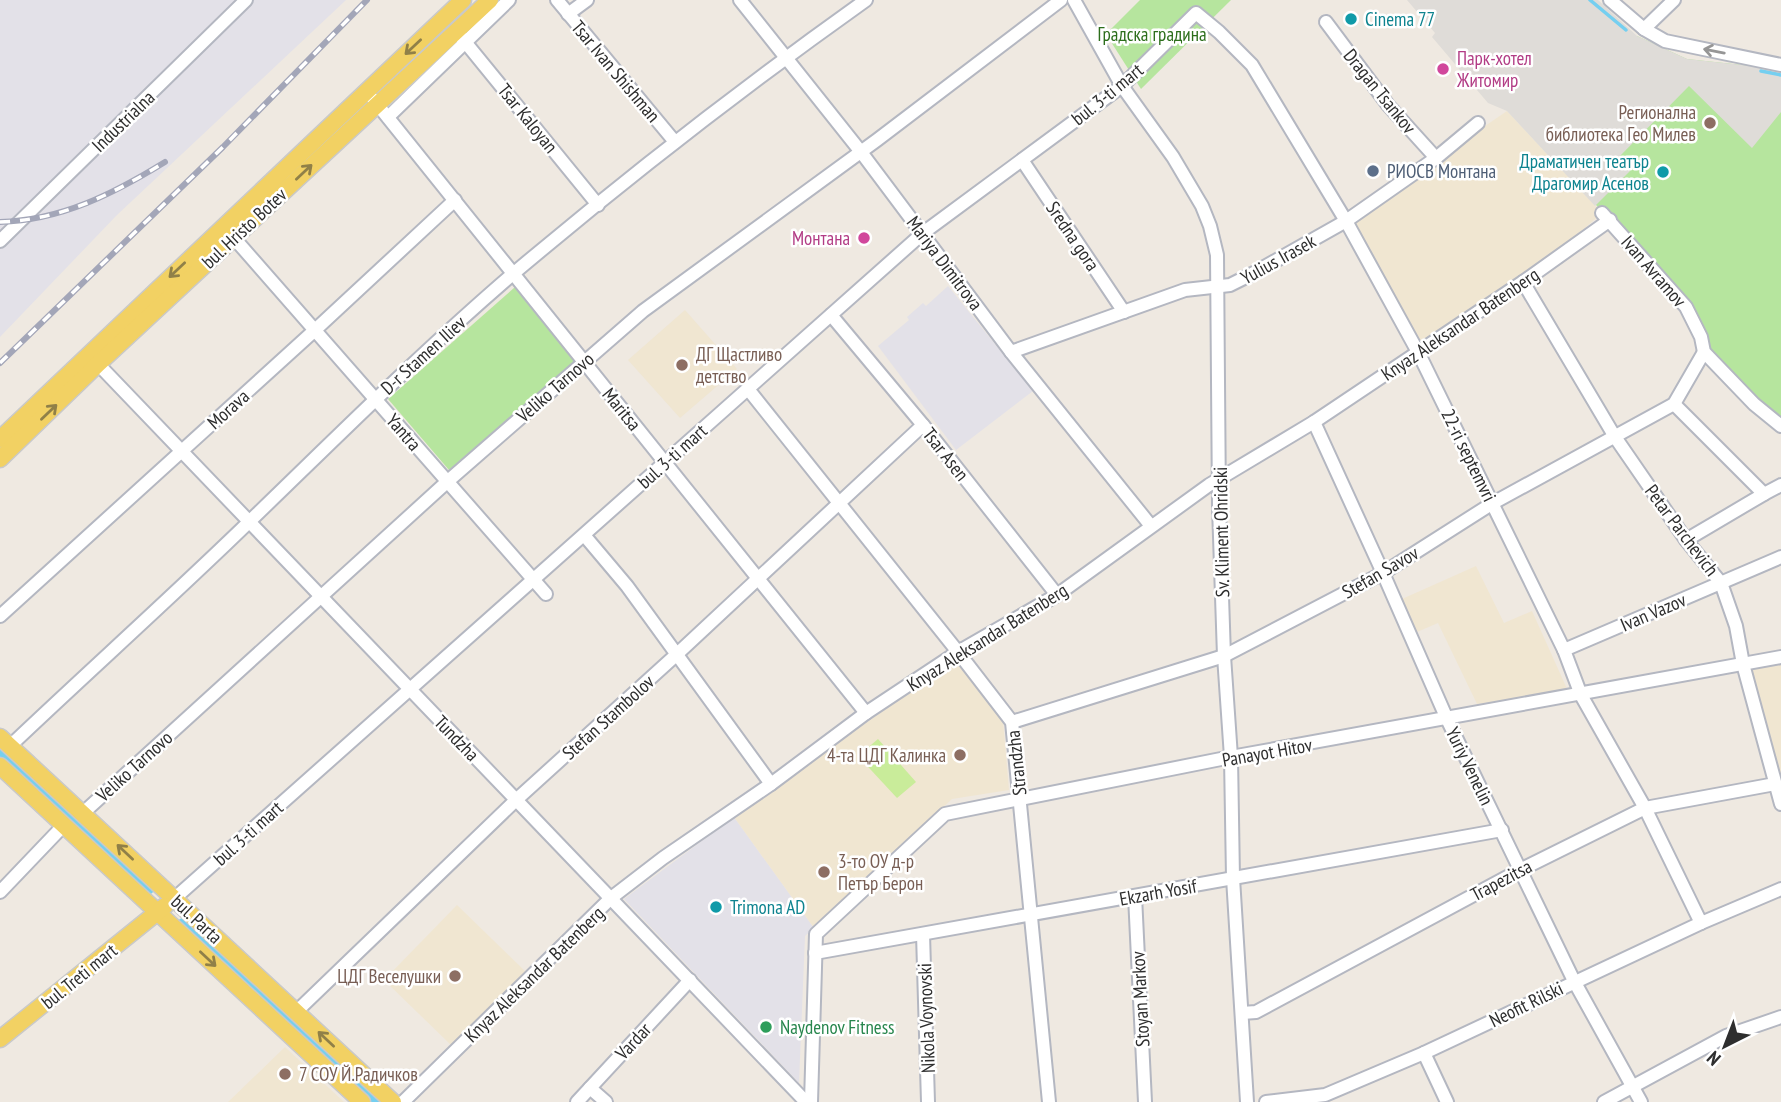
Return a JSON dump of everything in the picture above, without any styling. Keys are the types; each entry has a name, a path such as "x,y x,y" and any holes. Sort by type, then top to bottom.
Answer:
{"main road":[{"name":"bul. Hristo Botev","path":"0,439 463,0"},
{"name":"bul. Hristo Botev","path":"0,459 103,369 234,238 383,111 461,37 490,0"},
{"name":"bul. Parta","path":"5,741 393,1102"},
{"name":"bul. Parta","path":"0,766 362,1102"},
{"name":"bul. 3-ti mart","path":"158,912 175,898"},
{"name":"bul. Treti mart","path":"2,1032 158,912"}],"street":[{"name":"Industrialna","path":"0,241 246,0"},
{"path":"461,37 509,0"},
{"name":"Tsar Ivan Shishman","path":"557,0 674,142"},
{"path":"568,14 587,0"},
{"name":"Mariya Dimitrova","path":"740,0 861,152 1011,352 1151,526"},
{"name":"D-r Stamen Iliev","path":"5,741 250,522 375,399 514,274 674,142 866,0"},
{"name":"Veliko Tarnovo","path":"83,813 447,481 643,311 861,152 1061,0"},
{"name":"Sv. Kliment Ohridski","path":"1074,0 1122,86 1172,157 1202,206 1217,255 1224,656 1231,757 1233,878 1247,1102"},
{"path":"1610,0 1644,29 1665,41 1781,65"},
{"path":"1644,29 1674,0"},
{"name":"bul. 3-ti mart","path":"175,898 923,233 1122,86 1196,13"},
{"name":"22-ri septemvri","path":"1196,13 1252,65 1346,221 1418,352 1564,650 1581,695 1645,808 1700,923"},
{"name":"Dragan Tsankov","path":"1326,22 1388,104 1436,158"},
{"name":"Tsar Kaloyan","path":"461,37 598,205"},
{"name":"Maritsa","path":"367,91 866,713"},
{"name":"Yulius Irasek","path":"1011,352 1185,290 1230,285 1346,221 1436,158 1478,123"},
{"name":"Sredna gora","path":"1022,160 1124,312"},
{"name":"Morava","path":"0,616 454,200"},
{"name":"Knyaz Aleksandar Batenberg","path":"403,1102 611,898 663,858 771,784 866,713 958,652 1057,595 1219,480 1314,422 1523,282 1606,217"},
{"name":"Ivan Avramov","path":"1606,217 1686,307 1701,337 1704,352 1754,404 1781,425"},
{"name":"Yantra","path":"234,238 546,594"},
{"name":"Petar Parchevich","path":"1523,282 1615,437 1686,540 1721,583 1736,626 1743,664 1781,804"},
{"name":"Tsar Asen","path":"831,315 923,425 1057,595"},
{"path":"1704,352 1674,404 1764,494"},
{"name":"Tundzha","path":"103,369 808,1102"},
{"name":"Strandzha","path":"748,389 1012,722 1049,1102"},
{"name":"Stefan Savov","path":"1012,722 1224,656 1383,573 1493,503 1674,404"},
{"name":"Yuriy Venelin","path":"1314,422 1447,719 1574,981 1641,1102"},
{"name":"Stefan Stambolov","path":"296,1012 516,800 759,579 923,425"},
{"path":"1686,540 1781,485"},
{"path":"584,535 627,586 771,784"},
{"name":"Ivan Vazov","path":"1564,650 1781,557"},
{"name":"Panayot Hitov","path":"815,953 816,934 941,816 953,811 1231,757 1781,657"},
{"name":"Trapezitsa","path":"1242,1013 1256,1012 1522,869 1645,808 1775,783"},
{"path":"0,892 64,825"},
{"name":"Ekzarh Yosif","path":"815,953 1502,831"},
{"name":"Neofit Rilski","path":"1266,1102 1325,1095 1424,1054 1574,981 1781,889"},
{"name":"Stoyan Markov","path":"1135,896 1145,1102"},
{"name":"Nikola Voynovski","path":"923,933 928,1102"},
{"path":"808,1102 815,953"},
{"name":"Vardar","path":"577,1102 690,981"},
{"path":"1604,1102 1726,1036 1781,1017"},
{"path":"1424,1054 1447,1102"},
{"path":"590,1088 606,1102"}],"shaded area":[{"path":"0,0 346,0 117,215 0,337"},
{"path":"1407,0 1598,0 1637,36 1687,59 1761,67 1781,72 1781,112 1752,148 1689,86 1617,159 1630,171 1595,206 1507,111 1488,103 1432,37 1435,33"},
{"path":"1507,111 1602,213 1523,282 1418,352 1346,221"},
{"path":"948,286 1033,391 956,450 878,346 909,320 907,317 923,303 926,306"},
{"name":"ДГ Щастливо детство","path":"685,310 737,369 680,418 628,360"},
{"path":"1476,566 1504,623 1532,611 1568,691 1477,704 1438,623 1417,632 1402,599"},
{"name":"3-то ОУ д-р Петър Берон","path":"957,661 1003,721 1009,790 952,799 814,928 734,817"},
{"path":"1781,662 1781,796 1748,669"},
{"path":"734,817 814,928 805,936 799,1083 624,899"},
{"name":"ЦДГ Веселушки","path":"457,905 527,973 453,1047 384,980"},
{"name":"7 СОУ Й.Радичков","path":"285,1047 344,1102 228,1102"}],"green space":[{"name":"Градска градина","path":"1140,0 1231,0 1141,89 1106,34"},
{"path":"1637,36 1687,59 1761,67 1781,72 1781,426 1704,352 1695,324 1610,220 1530,134"},
{"path":"515,287 575,361 449,470 388,399"},
{"path":"878,739 916,782 897,798 858,756"}],"waterway":[{"path":"1590,0 1626,30"},
{"path":"1761,71 1781,75"},
{"path":"0,751 149,889"},
{"path":"183,923 378,1102"}],"railway":[{"path":"0,363 223,147 367,0"},
{"path":"0,222 66,211 106,195 165,162"}],"place":[{"name":"Cinema 77","path":"1351,19"},
{"name":"Парк-хотел Житомир","path":"1443,69"},
{"name":"Регионална библиотека Гео Милев","path":"1710,123"},
{"name":"РИОСВ Монтана","path":"1373,171"},
{"name":"Драматичен театър Драгомир Асенов","path":"1663,172"},
{"name":"Монтана","path":"864,238"},
{"name":"ДГ Щастливо детство","path":"682,365"},
{"name":"4-та ЦДГ Калинка","path":"960,755"},
{"name":"3-то ОУ д-р Петър Берон","path":"824,872"},
{"name":"Trimona AD","path":"716,907"},
{"name":"ЦДГ Веселушки","path":"455,976"},
{"name":"Naydenov Fitness","path":"766,1027"},
{"name":"7 СОУ Й.Радичков","path":"285,1074"}]}
